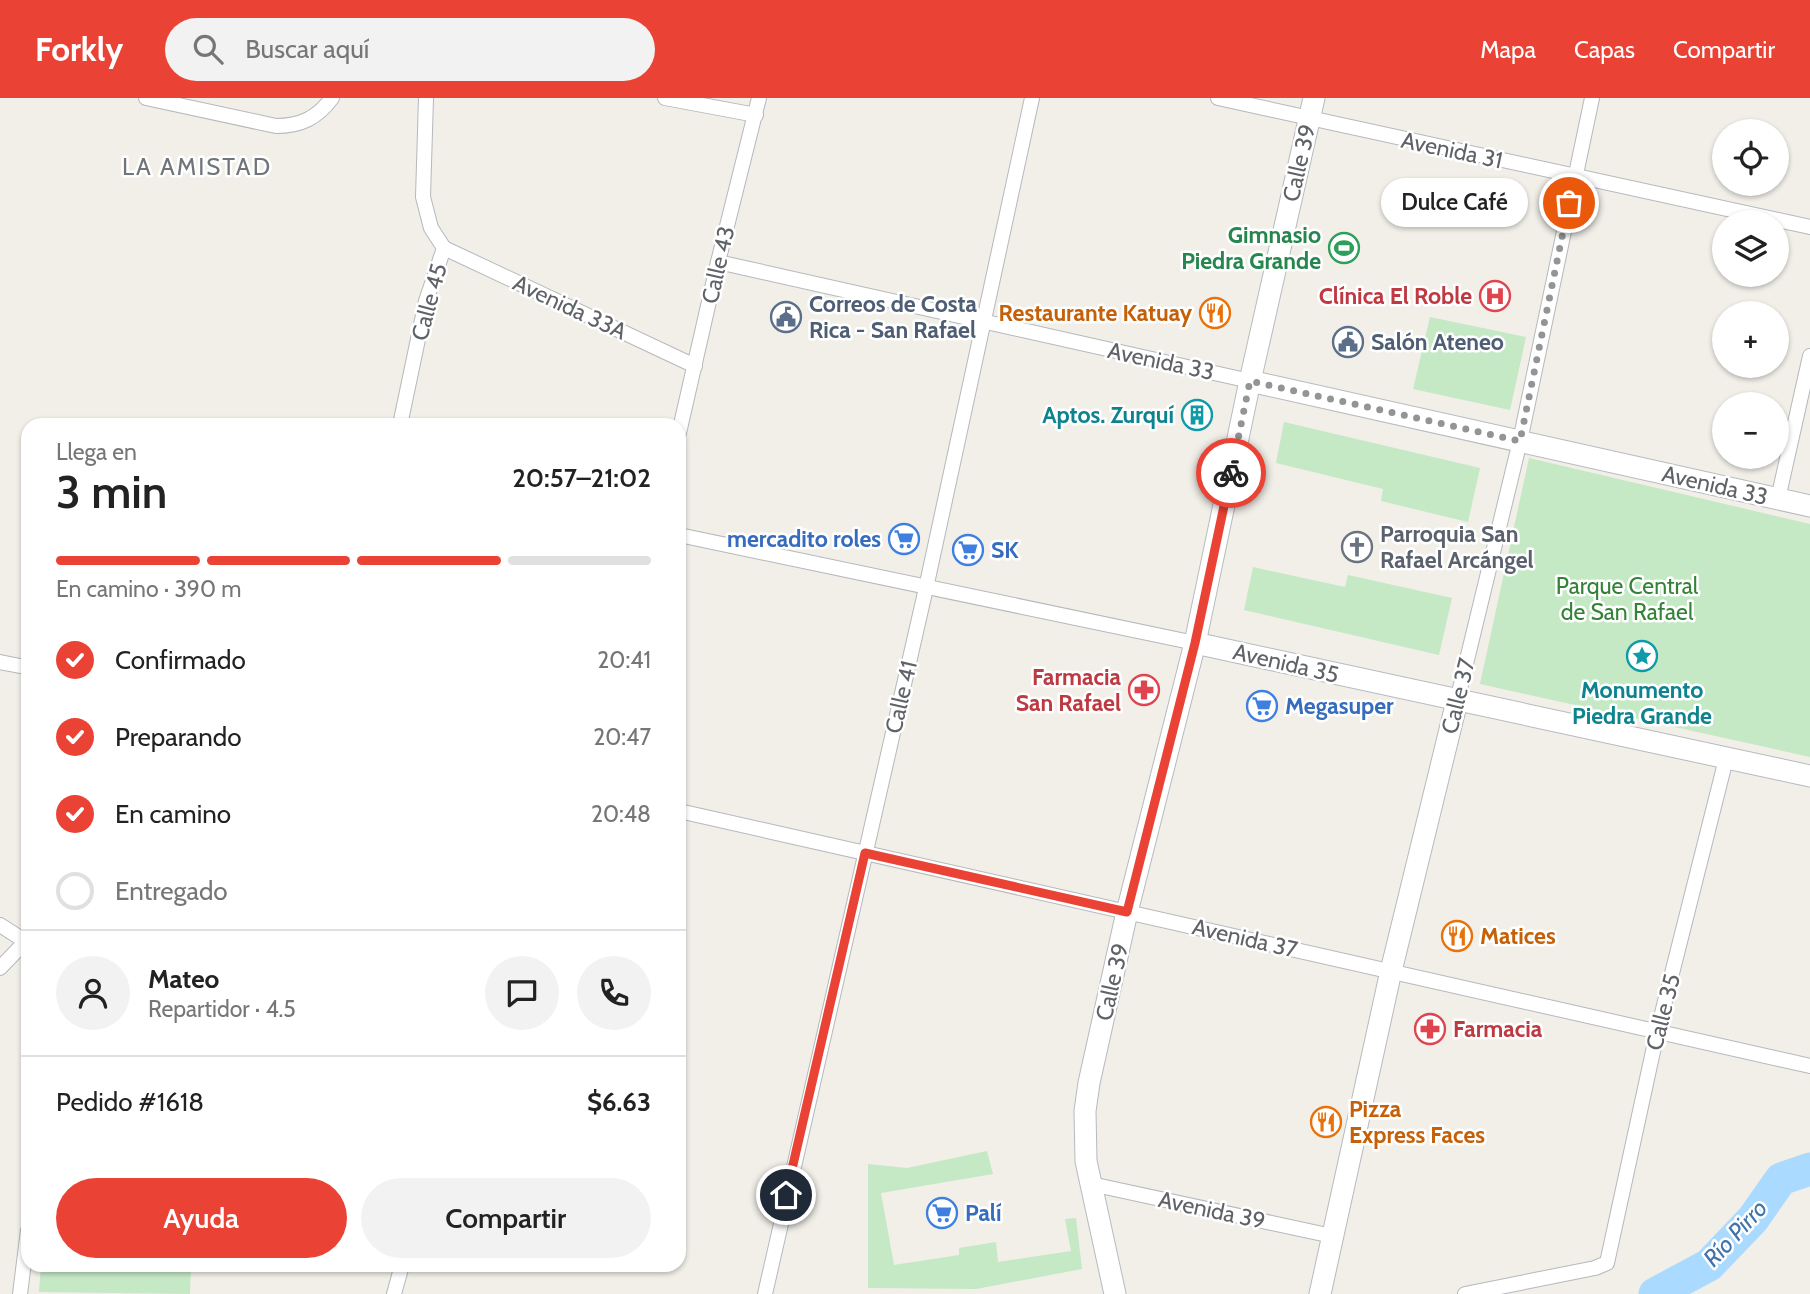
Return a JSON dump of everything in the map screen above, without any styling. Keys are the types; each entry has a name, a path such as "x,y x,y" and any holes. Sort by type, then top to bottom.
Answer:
{"main road":[{"name":"Calle 39","path":"1115,1294 1084,1140 1089,1083 1127,912 1195,643 1250,381 1314,98"},
{"name":"Avenida 33","path":"1250,381 1810,506"},
{"name":"Avenida 35","path":"1195,643 1810,776"},
{"name":"Calle 37","path":"1320,1294 1391,971 1457,701"}],"street":[{"path":"146,98 276,126 294,126 309,121 332,98"},
{"name":"Calle 45","path":"401,418 426,301 444,248 431,228 423,197 426,98"},
{"path":"666,98 756,114"},
{"name":"Calle 43","path":"683,418 759,98"},
{"name":"Calle 41","path":"765,1294 926,588 1032,98"},
{"name":"Avenida 31","path":"1218,98 1810,227"},
{"name":"Calle 37","path":"1457,701 1520,441 1592,98"},
{"name":"Avenida 33A","path":"444,248 695,366"},
{"name":"Avenida 33","path":"718,262 1250,381"},
{"path":"1778,499 1810,356"},
{"name":"Avenida 35","path":"686,537 1195,643"},
{"path":"0,662 20,666"},
{"name":"Calle 35","path":"1465,1294 1604,1266 1609,1259 1657,1033 1726,759"},
{"name":"Avenida 37","path":"686,813 1810,1066"},
{"path":"0,925 21,938"},
{"path":"0,968 21,948"},
{"name":"Avenida 39","path":"1091,1184 1332,1236"},
{"path":"20,1294 23,1272"},
{"path":"394,1294 400,1272"}],"green space":[{"path":"1430,317 1526,337 1510,410 1413,389"},
{"path":"1284,422 1480,468 1468,522 1381,501 1383,489 1276,463"},
{"name":"Parque Central de San Rafael","path":"1529,458 1810,524 1810,757 1480,684"},
{"path":"1253,567 1345,587 1348,575 1452,598 1439,655 1244,610"},
{"path":"987,1151 993,1174 881,1193 894,1265 959,1255 959,1248 996,1242 998,1262 1071,1251 1065,1219 1076,1218 1082,1269 976,1289 868,1288 868,1164 907,1168"},
{"path":"40,1272 191,1272 190,1294 39,1292"}],"waterway":[{"name":"Río Pirro","path":"1655,1294 1709,1265 1753,1219 1781,1179 1810,1169"}],"way so far":[{"path":"1231,473 1250,381 1520,441 1569,203"}],"place":[{"name":"Dulce Café","path":"1569,203"},
{"name":"Gimnasio Piedra Grande","path":"1344,248"},
{"name":"Clínica El Roble","path":"1495,296"},
{"name":"Restaurante Katuay","path":"1215,313"},
{"name":"Correos de Costa Rica - San Rafael","path":"786,317"},
{"name":"Salón Ateneo","path":"1348,342"},
{"name":"Aptos. Zurquí","path":"1197,415"},
{"name":"mercadito roles","path":"904,539"},
{"name":"Parroquia San Rafael Arcángel","path":"1357,547"},
{"name":"SK","path":"968,550"},
{"name":"Monumento Piedra Grande","path":"1642,656"},
{"name":"Farmacia San Rafael","path":"1144,690"},
{"name":"Megasuper","path":"1262,706"},
{"name":"Matices","path":"1457,936"},
{"name":"Farmacia","path":"1430,1029"},
{"name":"Pizza Express Faces","path":"1326,1122"},
{"name":"Palí","path":"942,1213"}],"district":[{"name":"LA AMISTAD","path":"197,166"}],"route":[{"path":"786,1195 865,853 1127,912 1195,643 1231,473"}]}
